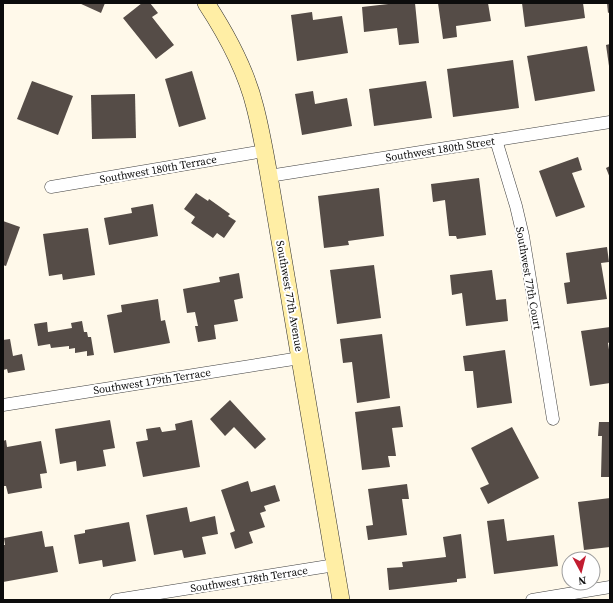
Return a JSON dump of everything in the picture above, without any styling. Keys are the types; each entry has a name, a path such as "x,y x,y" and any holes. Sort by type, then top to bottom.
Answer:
{"street":[{"name":"Southwest 77th Avenue","path":"206,3 232,48 255,107 269,176 341,600"},
{"name":"Southwest 180th Street","path":"269,176 610,122"},
{"name":"Southwest 77th Court","path":"496,140 516,206 523,236 553,419"},
{"name":"Southwest 180th Terrace","path":"51,187 264,150"},
{"name":"Southwest 179th Terrace","path":"3,405 300,358"},
{"name":"Southwest 178th Terrace","path":"116,600 335,565"},
{"path":"532,600 610,587"}],"building":[{"path":"79,3 105,3 101,13"},
{"path":"142,3 150,3 158,13 152,17 174,45 156,59 123,18"},
{"path":"397,3 415,3 419,43 399,45 397,28 364,32 362,7"},
{"path":"438,3 488,3 491,21 456,26 457,37 443,39"},
{"path":"522,3 583,3 585,18 525,27"},
{"path":"607,3 610,3 610,12 608,13"},
{"path":"312,12 313,20 342,16 348,53 297,61 291,15"},
{"path":"610,44 610,65 609,66 606,45"},
{"path":"587,46 595,91 535,101 527,56"},
{"path":"513,60 519,108 453,117 447,69"},
{"path":"192,71 206,119 179,127 165,79"},
{"path":"32,81 73,96 58,135 17,119"},
{"path":"426,81 432,118 374,126 369,89"},
{"path":"313,91 315,104 347,98 352,126 302,135 295,94"},
{"path":"135,94 136,138 92,139 91,95"},
{"path":"578,157 582,170 572,173 585,207 556,217 539,171"},
{"path":"610,166 610,178 606,168"},
{"path":"479,178 486,235 457,239 456,236 449,236 445,200 433,202 431,184"},
{"path":"379,188 384,236 348,241 349,245 324,248 318,196"},
{"path":"196,193 208,201 209,199 230,214 228,216 236,221 224,238 217,233 213,238 191,223 195,217 184,209"},
{"path":"153,204 158,236 109,245 104,218 132,213 131,208"},
{"path":"3,221 20,227 6,266 3,265"},
{"path":"88,228 95,275 63,280 62,274 49,276 43,234"},
{"path":"607,247 609,262 601,263 607,299 567,304 564,283 570,282 566,253"},
{"path":"374,265 381,318 337,324 330,270"},
{"path":"492,270 496,300 506,299 508,321 466,326 462,293 452,295 450,275"},
{"path":"239,273 243,298 234,300 238,321 214,325 216,339 198,342 195,326 198,326 195,312 187,313 183,289 220,282 219,277"},
{"path":"158,299 161,321 165,320 170,343 114,353 107,315 122,312 121,305"},
{"path":"82,321 84,332 87,332 88,337 91,337 94,355 87,356 87,351 75,353 75,348 69,349 69,346 51,348 50,344 38,346 34,324 47,322 48,332 72,328 71,323"},
{"path":"610,327 610,342 608,343 610,356 610,383 590,386 581,331"},
{"path":"382,334 390,398 357,403 352,362 343,363 340,339"},
{"path":"10,339 13,356 22,354 25,370 8,373 7,369 3,370 3,340"},
{"path":"505,350 512,403 477,408 473,371 465,371 463,356"},
{"path":"230,400 266,439 255,449 234,427 225,436 210,419"},
{"path":"400,406 403,427 392,428 396,456 388,456 390,467 362,470 355,412"},
{"path":"110,420 115,448 103,450 106,466 77,471 76,461 60,464 55,429"},
{"path":"192,420 200,467 143,477 136,442 148,440 146,429 160,427 162,432 176,430 175,424"},
{"path":"599,422 610,422 610,477 601,477 602,436 598,436"},
{"path":"512,427 539,478 488,504 480,488 489,484 471,448"},
{"path":"6,440 7,447 41,441 47,473 40,474 42,488 8,494 6,486 3,486 3,441"},
{"path":"248,481 251,492 275,485 280,501 264,506 266,511 260,513 265,527 249,532 253,543 235,549 230,533 235,531 221,490"},
{"path":"407,484 409,499 402,499 407,535 368,540 366,526 373,525 368,489"},
{"path":"610,498 610,547 584,550 578,502"},
{"path":"187,507 190,522 215,516 218,534 202,537 206,554 184,558 182,550 154,555 146,515"},
{"path":"504,519 507,541 554,535 558,566 494,574 487,521"},
{"path":"129,522 136,561 103,567 102,560 79,564 74,535 85,533 85,530"},
{"path":"42,531 45,547 53,546 58,572 3,582 4,538"},
{"path":"461,534 466,578 457,579 457,582 389,590 387,568 403,567 402,562 446,557 443,537"}]}
